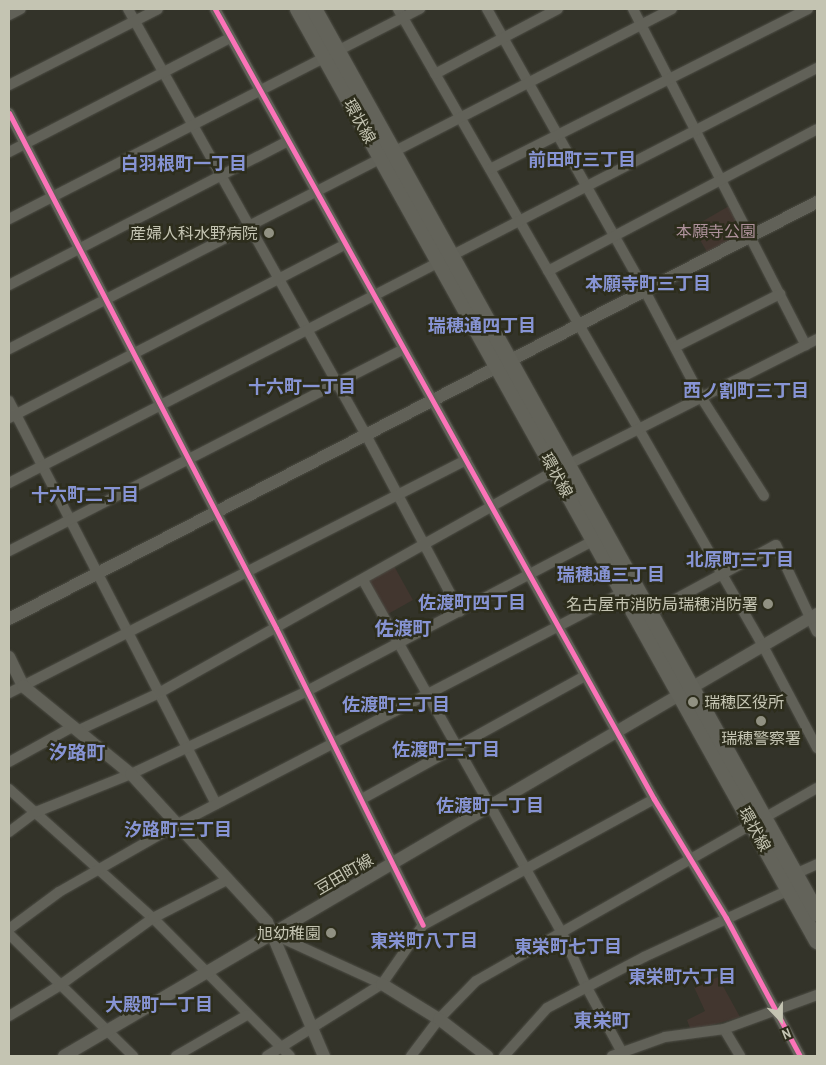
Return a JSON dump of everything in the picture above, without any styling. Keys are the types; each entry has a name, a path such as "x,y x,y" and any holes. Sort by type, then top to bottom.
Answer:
{"main road":[{"name":"環状線","path":"298,9 332,56 562,467 650,613 686,691"},
{"name":"環状線","path":"314,9 332,56"},
{"name":"環状線","path":"562,467 593,541 622,593 686,691 758,821 789,890 817,941"},
{"name":"環状線","path":"758,821 795,874 817,913"}],"street":[{"path":"9,15 21,9"},
{"path":"128,9 277,280 366,435 460,612"},
{"path":"9,86 158,9"},
{"path":"215,9 317,190 616,733 688,859 726,918 800,1056"},
{"path":"9,218 260,90 332,56 401,14 420,9"},
{"path":"487,9 587,186 701,397 764,496"},
{"path":"435,74 504,39 540,13 558,9"},
{"path":"633,9 806,345"},
{"path":"9,349 672,9"},
{"path":"490,169 808,9"},
{"path":"401,14 577,325 762,644 817,748"},
{"path":"9,152 230,38"},
{"path":"9,483 159,404 446,260 817,68"},
{"path":"9,113 187,458 217,512 362,799 423,925"},
{"path":"548,271 817,129"},
{"path":"9,285 288,140"},
{"path":"9,619 817,202"},
{"path":"12,416 346,244"},
{"path":"674,347 780,294"},
{"path":"9,762 76,728 159,693 492,508 562,467 638,431 817,339"},
{"path":"9,551 187,458 403,349"},
{"path":"9,401 12,416 43,465 216,804"},
{"path":"9,693 466,460"},
{"path":"9,832 36,812 131,774 307,691 593,541"},
{"path":"650,613 776,545 814,616 817,632"},
{"path":"363,580 561,931 619,1055 665,1037 724,1029 817,995"},
{"path":"9,929 59,892 178,824 622,593"},
{"name":"豆田町線","path":"64,1056 616,733 762,644 814,616"},
{"path":"9,657 23,686 131,774 267,922 324,1056"},
{"path":"362,799 585,676"},
{"path":"411,1056 440,1019 476,981 688,859 817,788"},
{"path":"9,789 153,918 208,971 247,1015 290,1056"},
{"path":"267,1056 382,984 423,925 527,870 654,799"},
{"path":"795,874 817,864"},
{"path":"9,1016 59,986 153,918 229,879"},
{"path":"504,1056 547,1008 586,986 726,918 789,890"},
{"path":"9,934 59,986 133,1056"},
{"path":"272,934 382,984 440,1019 487,1056"},
{"path":"176,1056 247,1015"},
{"path":"724,1029 740,1056"}],"green space":[{"name":"本願寺公園","path":"729,206 745,234 709,255 693,227"},
{"path":"394,566 413,600 387,615 368,581"},
{"path":"718,977 740,1017 691,1031 687,1020 705,1011 694,987"}],"cycle path":[{"path":"215,9 654,799 726,918 800,1056"},
{"path":"9,113 276,628 423,925"}],"place":[{"name":"産婦人科水野病院","path":"269,233"},
{"name":"名古屋市消防局瑞穂消防署","path":"768,604"},
{"name":"瑞穂区役所","path":"693,702"},
{"name":"瑞穂警察署","path":"761,721"},
{"name":"旭幼稚園","path":"331,933"}],"district":[{"name":"前田町三丁目","path":"582,160"},
{"name":"白羽根町一丁目","path":"184,164"},
{"name":"本願寺町三丁目","path":"648,284"},
{"name":"瑞穂通四丁目","path":"482,326"},
{"name":"十六町一丁目","path":"302,387"},
{"name":"西ノ割町三丁目","path":"746,391"},
{"name":"十六町二丁目","path":"85,495"},
{"name":"北原町三丁目","path":"740,560"},
{"name":"瑞穂通三丁目","path":"611,575"},
{"name":"佐渡町四丁目","path":"472,603"},
{"name":"佐渡町","path":"403,629"},
{"name":"佐渡町三丁目","path":"396,705"},
{"name":"佐渡町二丁目","path":"446,750"},
{"name":"汐路町","path":"77,753"},
{"name":"佐渡町一丁目","path":"490,806"},
{"name":"汐路町三丁目","path":"178,830"},
{"name":"東栄町八丁目","path":"424,941"},
{"name":"東栄町七丁目","path":"568,947"},
{"name":"東栄町六丁目","path":"682,977"},
{"name":"大殿町一丁目","path":"159,1005"},
{"name":"東栄町","path":"602,1021"}]}
